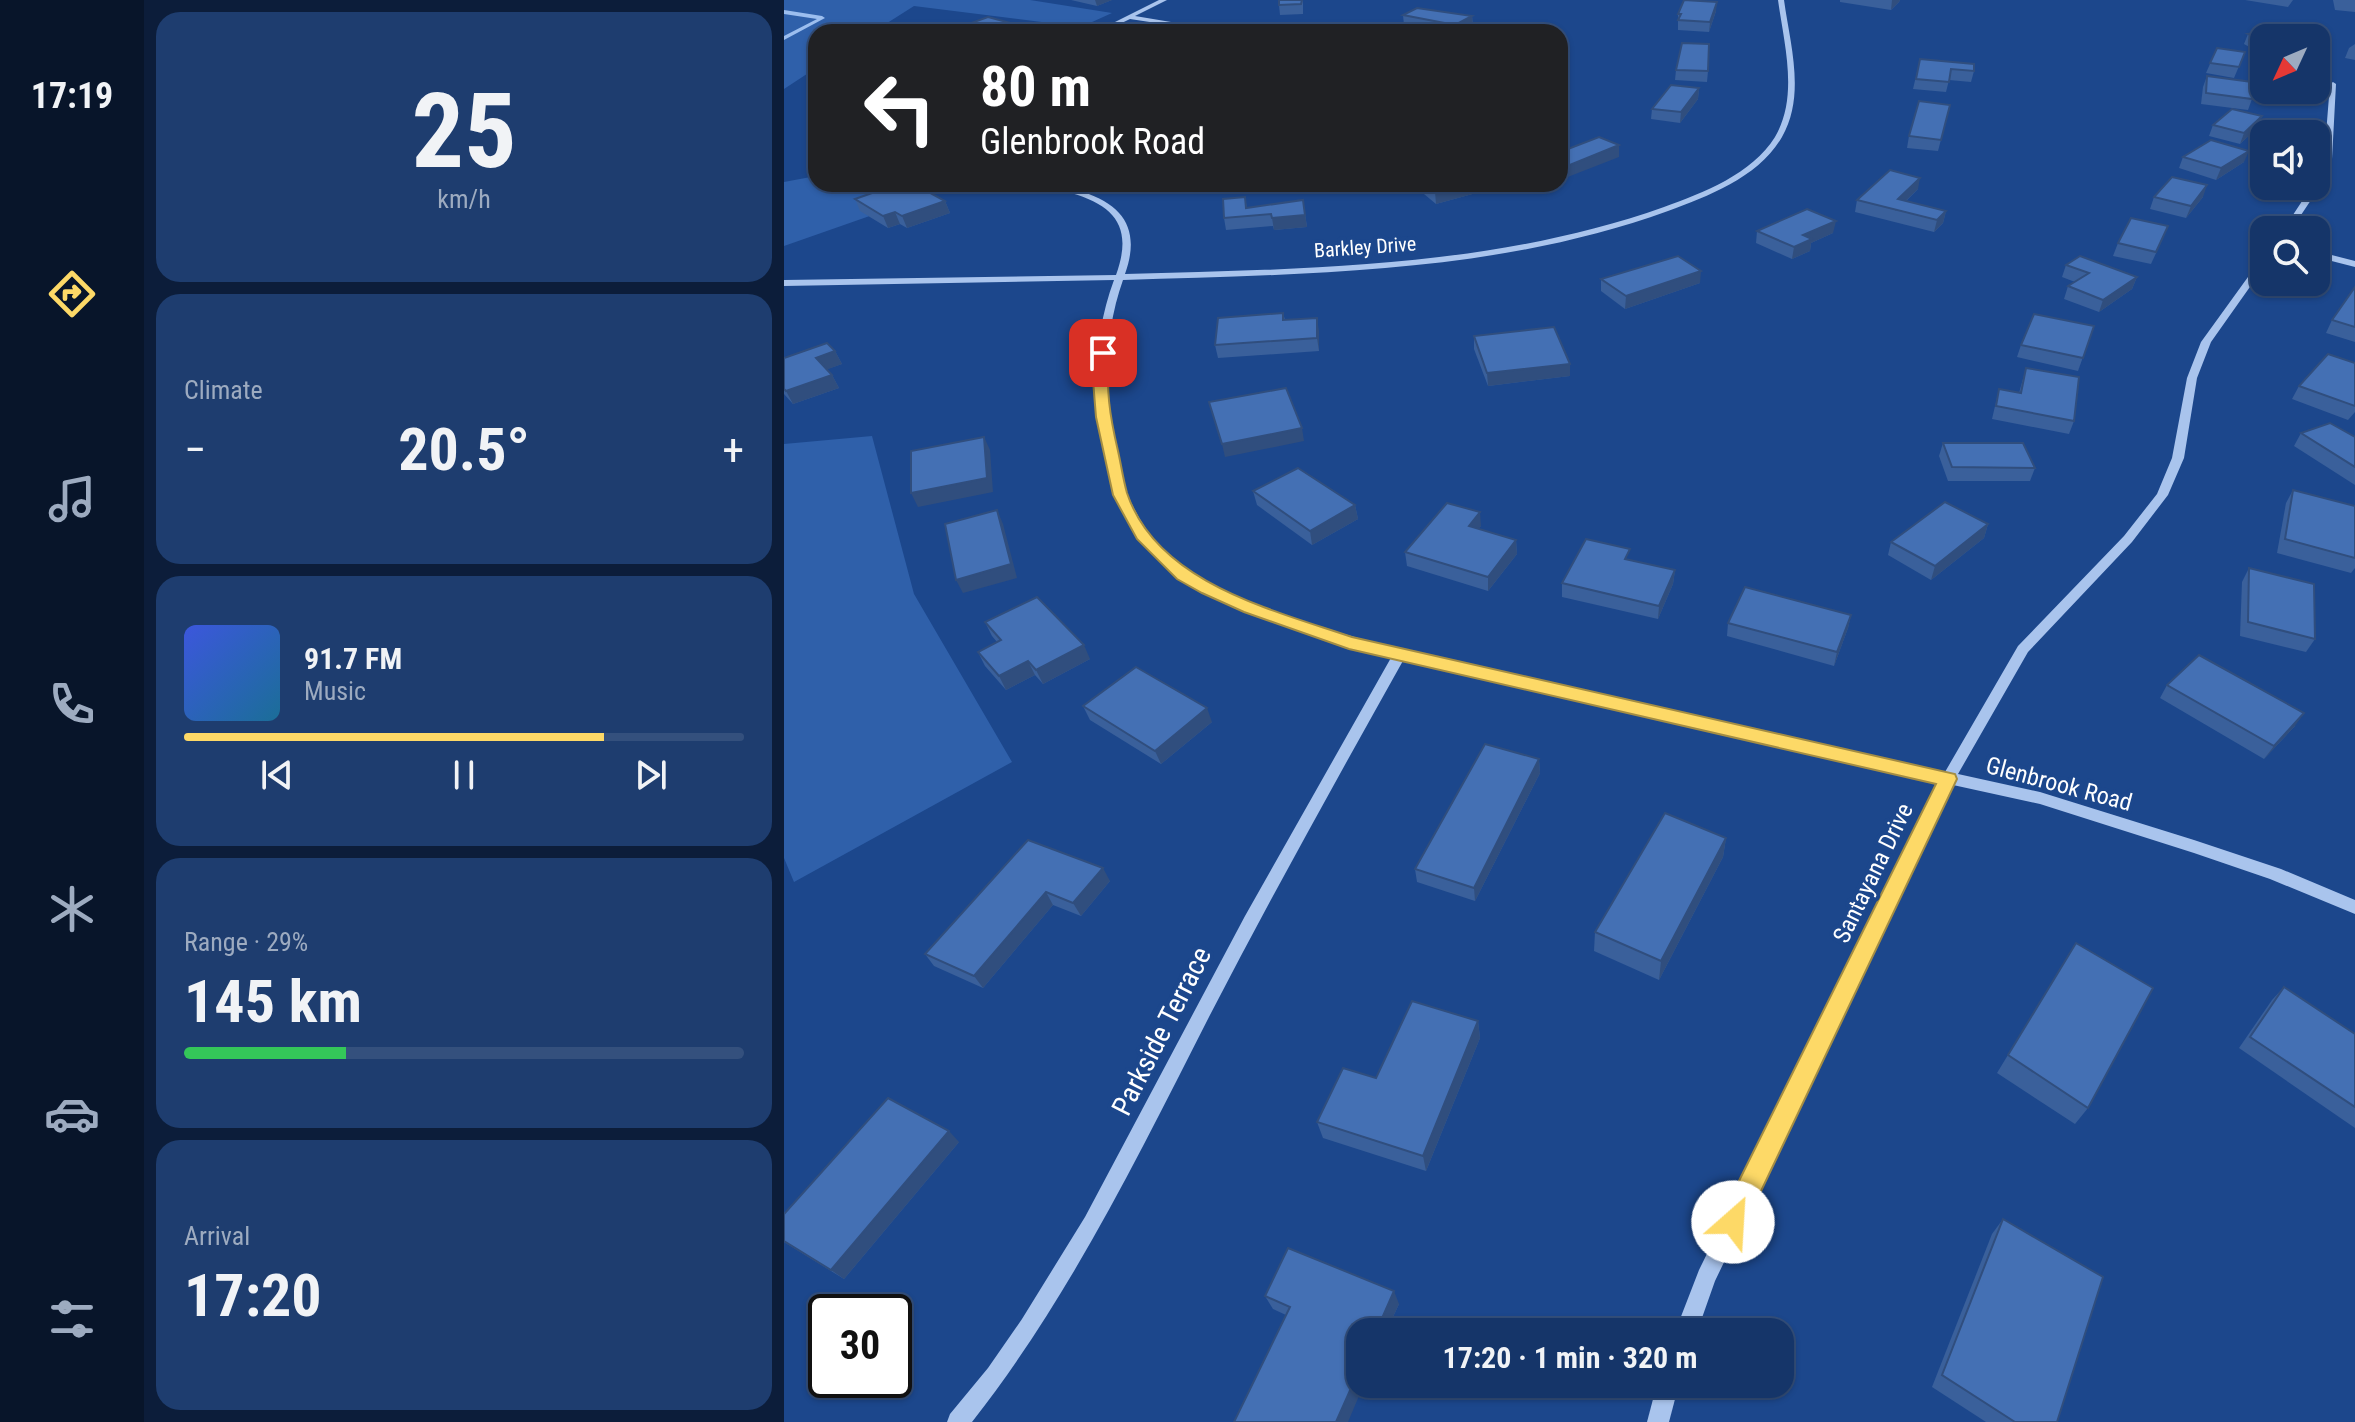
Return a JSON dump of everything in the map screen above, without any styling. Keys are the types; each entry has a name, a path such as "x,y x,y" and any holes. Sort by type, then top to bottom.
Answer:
{"street":[{"path":"1114,24 1164,0"},
{"name":"Barkley Drive","path":"784,283 934,283 1390,264 1468,257 1593,234 1690,200 1726,182 1763,155 1778,138 1787,120 1791,101 1791,76 1781,0"},
{"path":"1128,17 1175,24"},
{"path":"2296,216 2319,182 2328,159 2333,84"},
{"name":"Glenbrook Road","path":"1070,192 1093,199 1115,213 1122,222 1130,247 1112,299 1099,380 1103,417 1120,495 1142,535 1183,575 1208,589 1249,608 1349,643 1948,779 2023,793 2246,862 2355,907"},
{"path":"2330,258 2355,264"},
{"name":"Santayana Drive","path":"1691,1318 1706,1277 1948,779 2023,649 2128,539 2162,495 2178,458 2192,378 2206,342 2250,281"},
{"name":"Parkside Terrace","path":"958,1422 998,1375 1076,1255 1242,935 1399,655"},
{"path":"1658,1422 1664,1398"}],"shaded area":[{"path":"784,0 1030,0 1112,13 1088,24 1057,24 914,6 886,24 808,24 808,73 784,89"},
{"path":"808,178 808,192 938,192 784,246 784,182"},
{"path":"872,436 914,594 1012,762 794,882 784,858 784,444"}],"building":[{"path":"1279,0 1302,0 1301,4 1279,5"},
{"path":"1684,0 1717,2 1710,22 1678,20"},
{"path":"1417,8 1472,16 1457,24 1450,24 1403,15"},
{"path":"988,17 1014,24 975,24 971,23"},
{"path":"1682,43 1709,44 1708,71 1676,70"},
{"path":"2217,48 2245,52 2239,67 2210,63"},
{"path":"1920,59 1974,64 1974,71 1951,69 1949,82 1916,79"},
{"path":"2207,76 2250,82 2250,99 2206,93"},
{"path":"1671,85 1699,88 1681,112 1652,109"},
{"path":"1919,101 1950,105 1941,140 1909,136"},
{"path":"2232,109 2262,116 2258,120 2250,120 2250,127 2244,133 2213,125"},
{"path":"1599,137 1619,145 1568,166 1568,149"},
{"path":"2211,140 2249,151 2221,168 2183,157"},
{"path":"1890,170 1920,178 1898,199 1946,211 1937,220 1857,200"},
{"path":"2172,177 2207,185 2191,206 2154,197"},
{"path":"929,192 945,201 902,216 895,212 883,216 855,199 872,193"},
{"path":"1245,197 1246,208 1303,200 1305,215 1224,218 1223,199"},
{"path":"1807,209 1836,221 1803,235 1812,239 1794,247 1757,231"},
{"path":"2131,218 2168,226 2156,252 2118,243"},
{"path":"1678,256 1701,271 1626,296 1601,279"},
{"path":"2080,256 2137,277 2103,300 2068,286 2089,273 2066,265"},
{"path":"2355,287 2355,327 2332,320"},
{"path":"1283,313 1283,320 1317,318 1317,338 1215,345 1218,318"},
{"path":"2034,314 2094,326 2083,358 2021,345"},
{"path":"1554,327 1570,364 1487,373 1474,336"},
{"path":"827,343 835,351 816,358 832,375 786,391 784,358"},
{"path":"2328,354 2355,363 2355,406 2299,386"},
{"path":"2026,368 2079,377 2074,421 1996,406 1999,389 2021,393"},
{"path":"1286,388 1302,428 1222,444 1209,402"},
{"path":"2330,423 2355,437 2355,467 2301,433"},
{"path":"984,437 987,478 911,493 911,451"},
{"path":"1943,443 2023,443 2035,468 1952,467"},
{"path":"1298,468 1355,505 1310,531 1253,491"},
{"path":"2293,490 2355,506 2355,558 2285,539"},
{"path":"1945,502 1988,524 1935,566 1891,542"},
{"path":"1447,503 1480,512 1469,526 1516,540 1488,577 1405,552"},
{"path":"997,510 1011,564 956,580 945,524"},
{"path":"1586,539 1630,549 1625,559 1675,570 1659,606 1562,583"},
{"path":"2249,568 2314,584 2315,639 2248,622"},
{"path":"1745,587 1851,615 1837,652 1728,623"},
{"path":"1037,597 1084,645 1036,670 1028,661 999,676 978,652 1001,640 985,622"},
{"path":"2199,655 2304,713 2274,746 2167,685"},
{"path":"1136,667 1207,708 1155,751 1083,706"},
{"path":"1485,744 1539,759 1474,888 1415,869"},
{"path":"1665,813 1726,838 1661,961 1595,932"},
{"path":"1028,840 1103,868 1073,903 1046,892 974,976 925,954"},
{"path":"2076,943 2153,988 2088,1108 2008,1055"},
{"path":"2284,987 2355,1034 2355,1107 2250,1037"},
{"path":"1412,1001 1478,1021 1423,1156 1317,1122 1343,1068 1376,1078"},
{"path":"888,1098 949,1131 831,1270 784,1241 784,1214"},
{"path":"2003,1219 2103,1277 2057,1422 2015,1422 1942,1375"},
{"path":"1288,1248 1394,1291 1382,1318 1346,1318 1347,1398 1336,1422 1234,1422 1290,1307 1265,1296"}],"waterway":[{"path":"784,12 822,18 811,24"},
{"path":"784,38 808,25"}],"route":[{"path":"1103,353 1099,380 1103,417 1120,495 1142,535 1183,575 1208,589 1249,608 1349,643 1948,779 1733,1222"}]}
